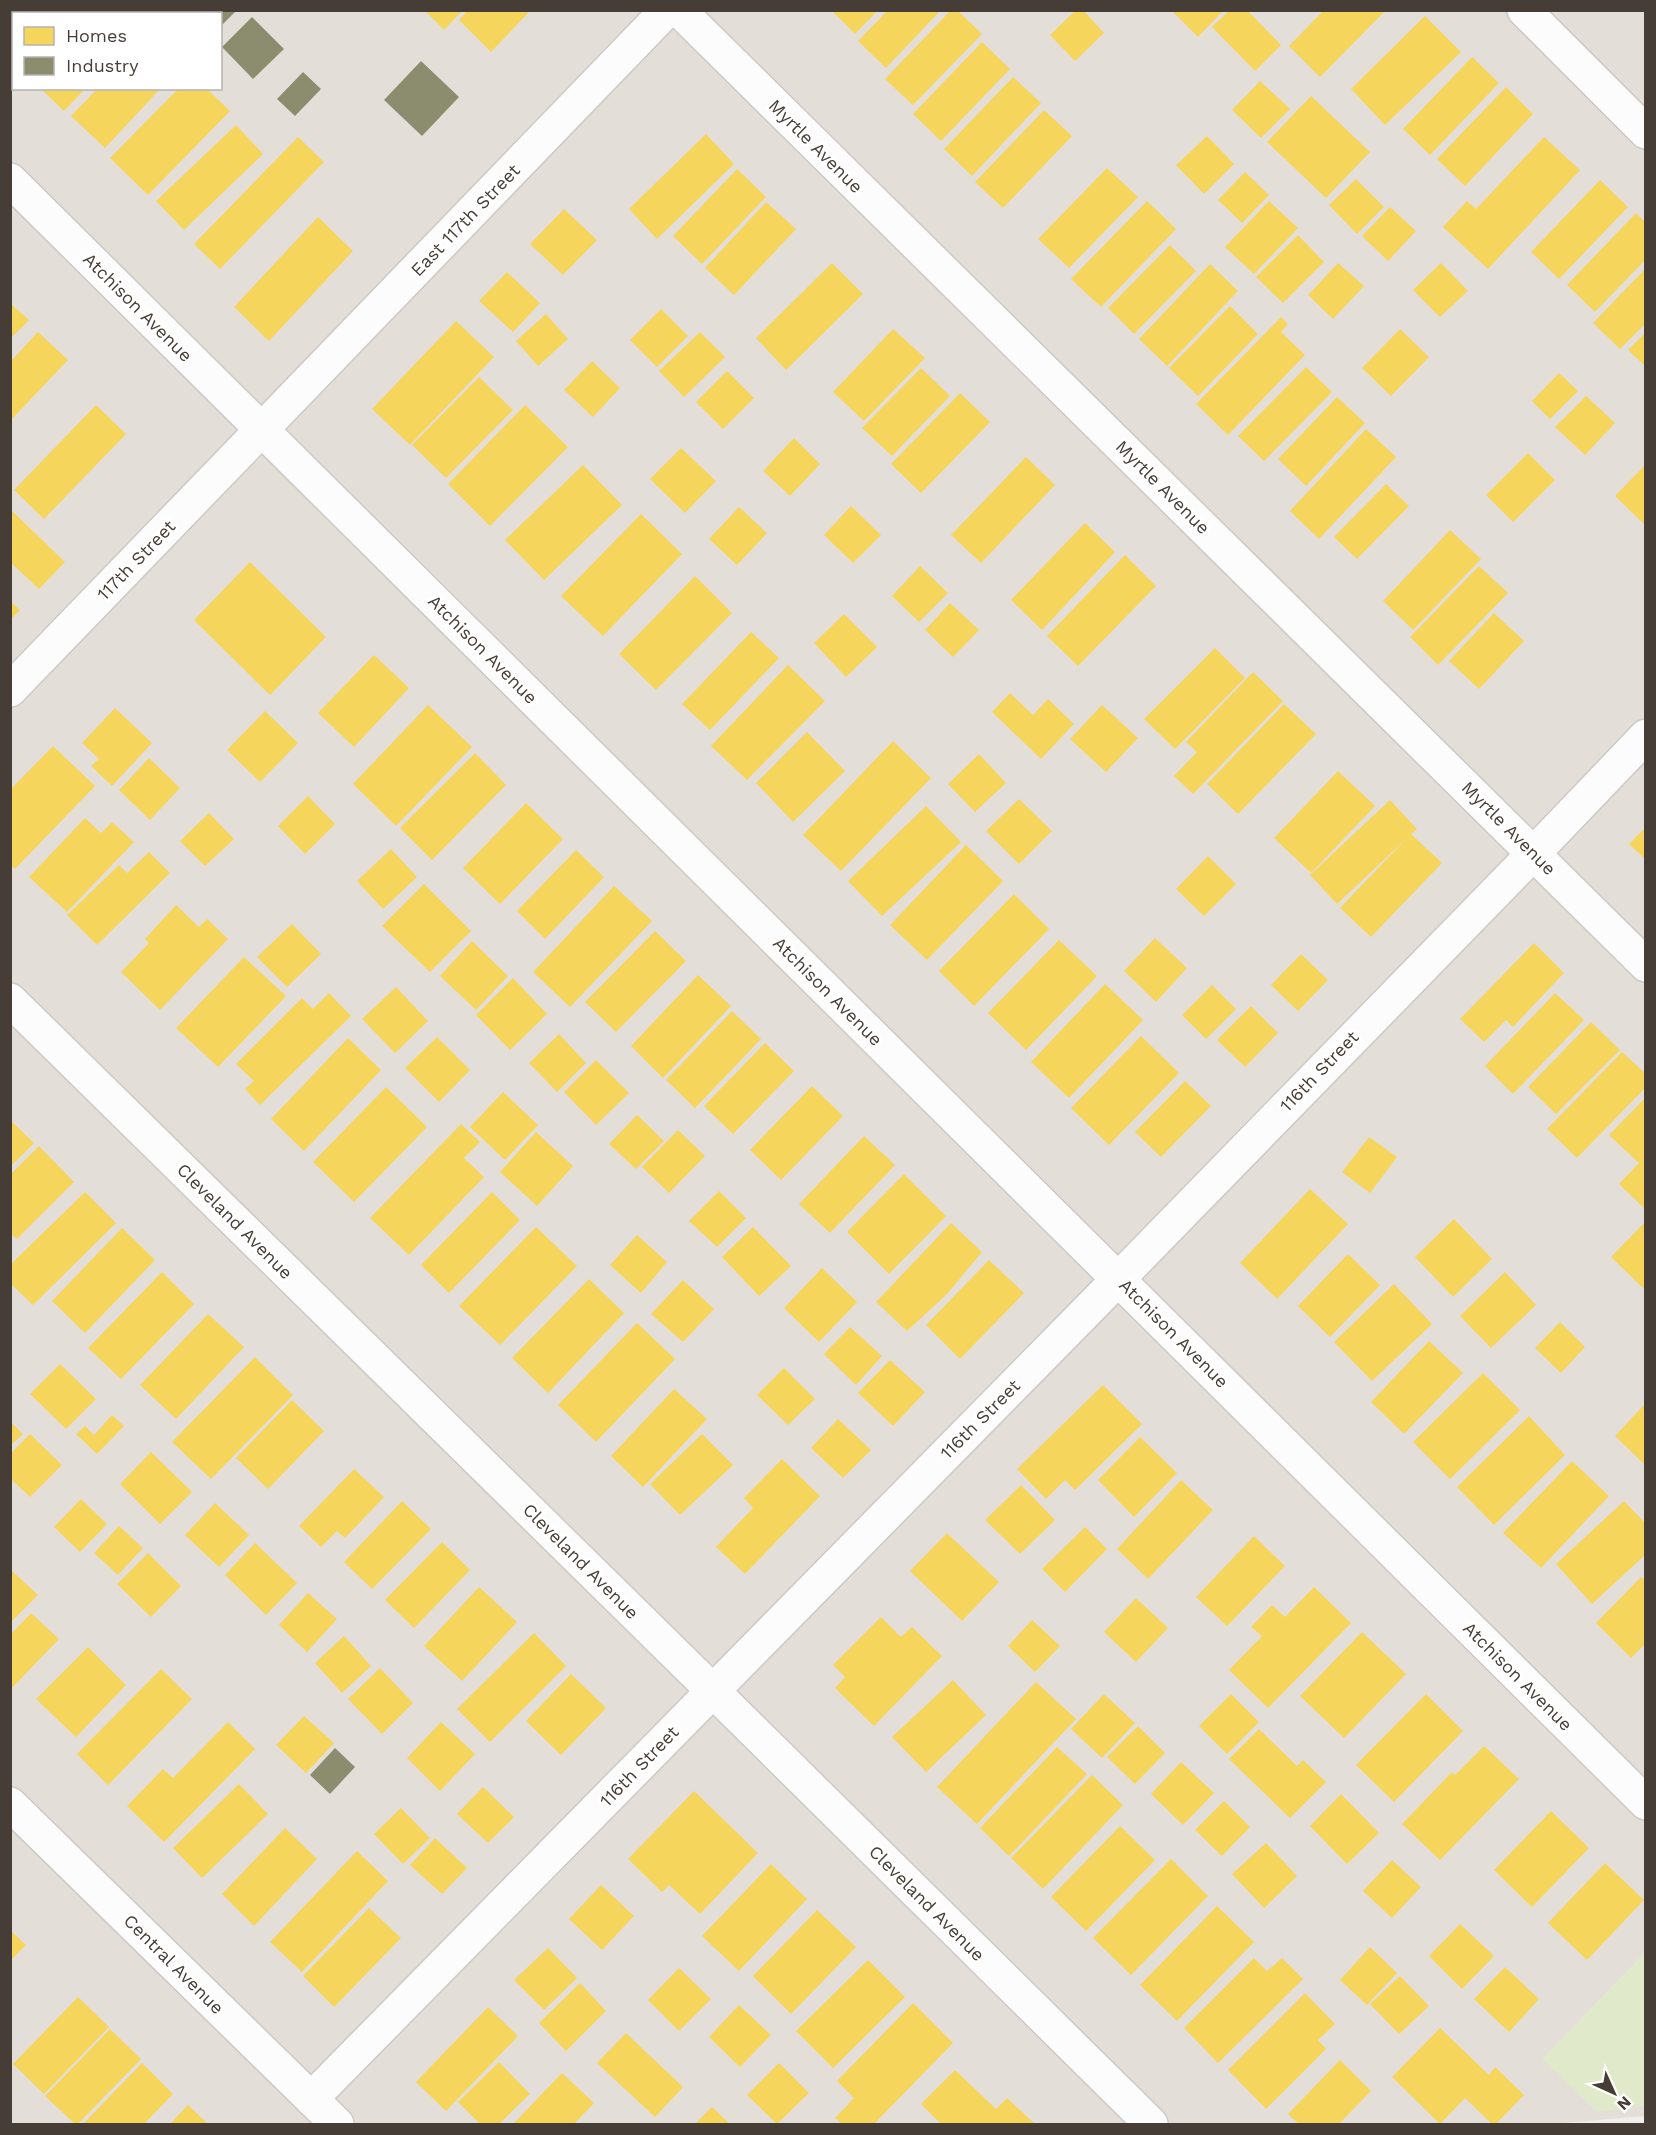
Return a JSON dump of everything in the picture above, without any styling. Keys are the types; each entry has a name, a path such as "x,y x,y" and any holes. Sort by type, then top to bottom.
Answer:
{"street":[{"name":"East 117th Street","path":"262,430 667,10"},
{"name":"Myrtle Avenue","path":"678,10 1646,965"},
{"path":"1524,10 1646,132"},
{"name":"Atchison Avenue","path":"10,180 1646,1803"},
{"name":"117th Street","path":"10,690 262,430"},
{"name":"116th Street","path":"311,2099 1118,1278 1646,736"},
{"name":"Cleveland Avenue","path":"10,1000 1150,2124"},
{"name":"Central Avenue","path":"10,1804 337,2124"}],"shaded area":[{"path":"11,11 1645,11 1645,2116 1551,2124 11,2124"}],"green space":[{"path":"1645,1952 1645,2106 1597,2112 1542,2059"}],"building: Homes":[{"path":"14,10 80,10 78,12 12,12"},
{"path":"424,10 463,10 444,30"},
{"path":"468,10 531,10 491,52 459,20"},
{"path":"831,10 878,10 855,34"},
{"path":"888,10 941,10 886,68 858,41"},
{"path":"951,10 957,10 982,34 913,105 885,79"},
{"path":"1076,10 1083,10 1104,33 1075,61 1050,35"},
{"path":"1171,10 1224,10 1198,37"},
{"path":"1230,10 1247,10 1281,45 1255,71 1212,27"},
{"path":"1324,10 1386,10 1320,77 1289,46"},
{"path":"12,12 12,40 10,38 10,14"},
{"path":"1425,16 1461,52 1385,125 1351,89"},
{"path":"982,42 1010,69 941,141 913,114"},
{"path":"1472,57 1499,83 1430,155 1403,129"},
{"path":"1013,77 1041,103 972,176 944,149"},
{"path":"1260,81 1290,109 1261,138 1232,110"},
{"path":"1506,87 1533,114 1465,186 1437,159"},
{"path":"42,90 84,90 64,111"},
{"path":"96,90 159,90 105,148 71,116"},
{"path":"177,90 208,90 230,111 148,195 110,158"},
{"path":"1311,96 1370,152 1326,198 1267,142"},
{"path":"1044,110 1072,136 1003,208 975,182"},
{"path":"236,125 263,154 184,230 156,201"},
{"path":"706,134 734,164 657,239 629,209"},
{"path":"1207,136 1234,164 1204,194 1176,165"},
{"path":"298,137 324,162 220,269 194,244"},
{"path":"1544,137 1580,170 1488,269 1443,227 1467,201 1476,209"},
{"path":"1107,168 1138,197 1069,268 1038,239"},
{"path":"737,169 766,197 702,264 673,236"},
{"path":"1245,172 1269,195 1242,223 1218,200"},
{"path":"1356,179 1384,207 1357,234 1329,205"},
{"path":"1600,180 1628,207 1559,279 1531,252"},
{"path":"1147,201 1176,229 1101,307 1071,279"},
{"path":"1269,201 1298,228 1254,274 1225,247"},
{"path":"766,202 796,229 734,295 705,268"},
{"path":"1390,207 1416,231 1388,261 1362,236"},
{"path":"564,209 597,240 563,275 530,244"},
{"path":"1636,213 1646,223 1646,259 1595,312 1567,285"},
{"path":"318,217 353,251 269,341 234,307"},
{"path":"1298,235 1324,262 1283,303 1256,277"},
{"path":"1170,245 1196,271 1134,334 1108,308"},
{"path":"832,263 863,294 786,370 756,338"},
{"path":"1338,263 1364,286 1333,319 1308,295"},
{"path":"1441,263 1468,291 1440,317 1413,290"},
{"path":"1210,264 1238,291 1167,366 1139,339"},
{"path":"1646,268 1646,323 1620,349 1593,323"},
{"path":"507,272 540,303 513,332 479,301"},
{"path":"10,303 29,320 10,339"},
{"path":"1230,306 1258,334 1198,396 1169,368"},
{"path":"661,309 688,336 657,367 630,340"},
{"path":"546,314 568,339 538,366 516,341"},
{"path":"1281,317 1288,324 1281,332 1305,355 1228,435 1196,404"},
{"path":"456,321 494,357 410,445 372,409"},
{"path":"893,329 925,358 864,421 833,392"},
{"path":"1400,329 1429,357 1391,396 1362,368"},
{"path":"38,332 68,360 10,421 10,362"},
{"path":"700,332 725,357 684,397 659,371"},
{"path":"1646,332 1646,367 1628,350"},
{"path":"592,361 620,388 593,417 564,390"},
{"path":"1306,367 1332,392 1264,461 1238,436"},
{"path":"921,368 950,396 892,456 862,428"},
{"path":"727,371 754,398 723,429 696,402"},
{"path":"1559,373 1578,391 1550,419 1532,401"},
{"path":"479,377 513,410 446,478 412,445"},
{"path":"960,393 990,422 921,493 891,464"},
{"path":"1586,396 1615,423 1585,455 1555,427"},
{"path":"1337,397 1365,423 1306,486 1278,459"},
{"path":"96,405 126,434 44,519 14,490"},
{"path":"525,405 568,447 490,526 448,484"},
{"path":"1366,429 1396,457 1319,539 1290,511"},
{"path":"794,438 820,464 790,496 763,471"},
{"path":"681,448 716,481 685,513 650,479"},
{"path":"1528,453 1555,480 1513,522 1486,495"},
{"path":"1026,457 1055,485 981,563 951,535"},
{"path":"1646,464 1646,526 1615,496"},
{"path":"583,465 622,505 544,580 505,540"},
{"path":"1386,484 1409,506 1357,559 1334,537"},
{"path":"851,506 881,535 853,563 824,535"},
{"path":"739,507 767,533 737,565 709,539"},
{"path":"10,509 65,562 39,589 10,562"},
{"path":"641,514 682,554 603,636 561,596"},
{"path":"1085,523 1115,552 1042,630 1011,600"},
{"path":"1450,530 1481,559 1413,630 1383,601"},
{"path":"1125,555 1156,586 1078,666 1047,636"},
{"path":"250,562 326,637 270,695 194,620"},
{"path":"920,566 948,593 919,622 892,596"},
{"path":"1479,566 1508,593 1438,665 1410,637"},
{"path":"695,576 732,613 656,690 619,654"},
{"path":"10,601 20,610 10,620"},
{"path":"950,603 979,630 953,657 925,630"},
{"path":"1494,613 1524,641 1479,689 1449,661"},
{"path":"844,614 877,647 846,677 814,643"},
{"path":"751,632 779,658 710,730 682,704"},
{"path":"1215,648 1245,678 1175,749 1144,719"},
{"path":"374,655 409,688 354,747 318,713"},
{"path":"788,665 825,701 747,780 711,746"},
{"path":"1253,672 1283,701 1193,794 1174,776 1197,752 1186,742"},
{"path":"1010,693 1033,715 1048,699 1074,724 1041,759 992,712"},
{"path":"1284,704 1316,734 1238,814 1207,784"},
{"path":"428,705 472,747 396,826 353,784"},
{"path":"1102,705 1138,738 1106,772 1070,739"},
{"path":"115,708 152,743 112,786 91,766 99,759 82,743"},
{"path":"265,711 298,743 260,782 227,750"},
{"path":"807,732 845,771 793,822 756,783"},
{"path":"893,741 931,778 841,871 803,835"},
{"path":"53,746 95,786 15,869 10,864 10,790"},
{"path":"475,753 506,785 432,860 400,828"},
{"path":"979,754 1006,783 975,812 948,784"},
{"path":"149,758 180,788 150,820 119,790"},
{"path":"1338,771 1375,806 1311,873 1274,838"},
{"path":"308,796 335,824 305,854 278,826"},
{"path":"1019,799 1052,831 1019,864 986,831"},
{"path":"1390,800 1417,829 1411,834 1442,863 1371,937 1340,908 1406,839 1337,904 1310,875"},
{"path":"526,803 563,839 500,904 463,868"},
{"path":"926,806 961,842 882,916 848,881"},
{"path":"209,813 234,839 205,866 180,841"},
{"path":"85,818 101,833 112,822 134,842 67,912 29,877"},
{"path":"1646,827 1646,860 1629,844"},
{"path":"966,845 1003,881 927,960 890,925"},
{"path":"391,849 417,877 383,909 357,881"},
{"path":"576,850 604,877 545,939 517,911"},
{"path":"149,852 170,873 97,945 67,915 119,865 127,873"},
{"path":"1208,856 1236,884 1204,916 1176,889"},
{"path":"424,884 471,931 430,972 382,926"},
{"path":"614,886 652,921 570,1007 533,972"},
{"path":"1014,894 1049,929 974,1006 939,971"},
{"path":"176,905 199,927 207,919 228,939 160,1010 121,972 149,943 145,939"},
{"path":"292,924 321,954 287,987 257,957"},
{"path":"655,931 686,961 616,1032 585,1002"},
{"path":"1155,938 1187,968 1156,1002 1124,971"},
{"path":"1059,940 1097,976 1026,1050 988,1013"},
{"path":"472,941 508,976 476,1010 440,976"},
{"path":"1534,943 1564,973 1513,1027 1506,1020 1484,1042 1460,1019"},
{"path":"1301,954 1328,980 1298,1011 1271,985"},
{"path":"244,957 286,996 218,1067 176,1028"},
{"path":"698,975 731,1006 663,1078 631,1046"},
{"path":"513,978 547,1014 510,1050 476,1015"},
{"path":"1105,984 1143,1020 1069,1098 1031,1062"},
{"path":"1212,985 1236,1009 1206,1039 1182,1015"},
{"path":"396,987 428,1021 395,1053 362,1019"},
{"path":"329,993 351,1016 260,1105 245,1089 254,1081 236,1064 302,998 313,1009"},
{"path":"1555,993 1584,1020 1513,1094 1485,1066"},
{"path":"1251,1006 1278,1033 1245,1067 1217,1040"},
{"path":"732,1011 761,1039 695,1108 666,1080"},
{"path":"1591,1022 1620,1050 1556,1114 1528,1087"},
{"path":"559,1034 586,1063 557,1092 529,1063"},
{"path":"1141,1036 1179,1073 1109,1145 1071,1108"},
{"path":"437,1037 470,1070 439,1102 405,1068"},
{"path":"348,1038 381,1070 304,1151 271,1119"},
{"path":"765,1043 794,1071 733,1134 704,1106"},
{"path":"1622,1052 1646,1074 1646,1087 1577,1158 1547,1129"},
{"path":"596,1060 629,1093 596,1125 564,1092"},
{"path":"1185,1081 1211,1106 1161,1157 1135,1132"},
{"path":"812,1086 843,1116 781,1180 750,1150"},
{"path":"386,1087 427,1127 354,1202 313,1162"},
{"path":"503,1092 538,1125 505,1160 470,1127"},
{"path":"1646,1097 1646,1210 1619,1184 1639,1163 1609,1135"},
{"path":"637,1115 664,1141 636,1169 609,1144"},
{"path":"10,1120 34,1143 10,1167"},
{"path":"461,1124 480,1142 464,1158 484,1177 409,1255 370,1218"},
{"path":"678,1130 705,1156 669,1193 642,1167"},
{"path":"536,1132 573,1166 537,1206 500,1172"},
{"path":"864,1136 895,1165 830,1233 799,1204"},
{"path":"1369,1137 1397,1157 1370,1193 1342,1172"},
{"path":"39,1146 74,1182 17,1239 10,1233 10,1175"},
{"path":"904,1174 946,1216 889,1274 847,1232"},
{"path":"1310,1189 1348,1224 1277,1299 1240,1263"},
{"path":"719,1191 746,1218 717,1247 689,1221"},
{"path":"85,1192 116,1223 33,1305 10,1283 10,1265"},
{"path":"492,1192 520,1220 449,1293 421,1265"},
{"path":"1454,1219 1492,1259 1453,1297 1415,1257"},
{"path":"1646,1221 1646,1285 1643,1288 1611,1257"},
{"path":"951,1223 982,1252 947,1294 907,1331 876,1302"},
{"path":"536,1227 577,1266 500,1345 459,1306"},
{"path":"753,1227 791,1266 759,1296 722,1257"},
{"path":"122,1228 155,1260 85,1333 52,1301"},
{"path":"637,1235 667,1262 641,1293 610,1265"},
{"path":"1348,1254 1380,1285 1330,1337 1298,1306"},
{"path":"989,1260 1024,1293 960,1359 926,1325"},
{"path":"822,1268 857,1302 819,1342 784,1308"},
{"path":"162,1272 194,1304 121,1379 88,1348"},
{"path":"1505,1272 1536,1305 1491,1348 1460,1316"},
{"path":"589,1279 624,1313 548,1393 512,1358"},
{"path":"683,1280 714,1309 683,1342 651,1314"},
{"path":"1394,1284 1432,1324 1372,1381 1334,1342"},
{"path":"208,1314 244,1347 176,1419 140,1385"},
{"path":"1560,1322 1585,1347 1561,1373 1535,1348"},
{"path":"637,1323 675,1359 596,1442 558,1405"},
{"path":"850,1327 882,1356 856,1385 824,1354"},
{"path":"1429,1341 1463,1373 1404,1434 1371,1402"},
{"path":"255,1357 293,1395 211,1479 172,1442"},
{"path":"890,1360 925,1392 893,1426 858,1393"},
{"path":"60,1364 96,1399 66,1429 30,1394"},
{"path":"784,1368 815,1399 788,1425 757,1395"},
{"path":"1483,1373 1520,1410 1450,1479 1413,1442"},
{"path":"1103,1385 1142,1424 1075,1490 1065,1480 1046,1499 1017,1469"},
{"path":"674,1389 707,1419 643,1487 611,1456"},
{"path":"292,1400 324,1431 268,1489 236,1458"},
{"path":"1644,1405 1646,1406 1646,1466 1615,1436"},
{"path":"112,1415 124,1426 97,1454 76,1434 85,1426 94,1435"},
{"path":"1529,1416 1565,1455 1494,1525 1457,1487"},
{"path":"838,1419 871,1450 843,1478 811,1448"},
{"path":"10,1421 23,1434 10,1446"},
{"path":"30,1434 62,1465 30,1497 10,1478 10,1454"},
{"path":"702,1434 733,1465 680,1515 650,1484"},
{"path":"1140,1437 1177,1473 1134,1517 1098,1480"},
{"path":"151,1452 192,1492 160,1524 120,1484"},
{"path":"782,1459 820,1496 745,1574 716,1547 753,1508 744,1498"},
{"path":"1572,1461 1609,1496 1541,1568 1503,1533"},
{"path":"354,1469 384,1497 345,1538 337,1531 321,1547 299,1526"},
{"path":"1181,1480 1213,1510 1148,1579 1117,1549"},
{"path":"1021,1485 1055,1520 1020,1554 985,1520"},
{"path":"81,1499 107,1524 80,1552 54,1527"},
{"path":"402,1501 431,1529 372,1589 344,1562"},
{"path":"1624,1501 1646,1524 1646,1554 1592,1604 1556,1564"},
{"path":"215,1503 249,1535 219,1567 185,1535"},
{"path":"119,1526 143,1548 118,1575 94,1553"},
{"path":"1085,1527 1107,1549 1065,1592 1042,1569"},
{"path":"947,1533 999,1582 962,1621 910,1571"},
{"path":"1254,1536 1285,1566 1227,1626 1196,1597"},
{"path":"442,1542 470,1570 414,1628 385,1600"},
{"path":"255,1543 297,1583 266,1615 225,1575"},
{"path":"148,1553 181,1586 151,1617 117,1584"},
{"path":"10,1569 38,1595 10,1623"},
{"path":"1641,1577 1646,1581 1646,1643 1631,1658 1596,1623"},
{"path":"479,1587 517,1622 462,1681 424,1646"},
{"path":"1314,1587 1351,1623 1268,1708 1229,1670 1262,1636 1251,1627 1272,1605 1285,1617"},
{"path":"308,1593 337,1619 307,1652 279,1625"},
{"path":"1136,1598 1168,1628 1136,1662 1104,1632"},
{"path":"31,1613 59,1639 10,1690 10,1635"},
{"path":"881,1617 901,1637 912,1627 942,1656 874,1726 835,1688 845,1677 833,1665"},
{"path":"1032,1620 1060,1646 1035,1672 1008,1646"},
{"path":"1362,1632 1406,1674 1344,1738 1300,1696"},
{"path":"534,1633 566,1666 490,1742 457,1709"},
{"path":"344,1636 371,1666 342,1693 315,1663"},
{"path":"88,1647 126,1685 76,1737 36,1699"},
{"path":"380,1668 413,1703 382,1734 348,1699"},
{"path":"161,1669 192,1699 108,1785 77,1754"},
{"path":"571,1674 606,1708 561,1755 526,1721"},
{"path":"953,1680 986,1715 926,1772 892,1737"},
{"path":"1036,1682 1076,1719 977,1824 937,1787"},
{"path":"1104,1694 1135,1723 1102,1758 1071,1729"},
{"path":"1231,1694 1259,1722 1227,1754 1199,1726"},
{"path":"1426,1694 1463,1731 1394,1802 1356,1765"},
{"path":"304,1716 334,1743 306,1773 276,1745"},
{"path":"228,1722 255,1749 164,1842 127,1806 163,1769 173,1778"},
{"path":"441,1722 475,1754 440,1791 407,1758"},
{"path":"1138,1726 1165,1753 1135,1784 1107,1757"},
{"path":"1259,1729 1297,1766 1303,1760 1326,1782 1290,1818 1229,1759"},
{"path":"1484,1746 1519,1779 1440,1860 1402,1824 1452,1772 1455,1775"},
{"path":"1057,1747 1087,1774 1009,1856 980,1828"},
{"path":"1181,1762 1214,1793 1183,1825 1151,1794"},
{"path":"1092,1775 1123,1805 1043,1889 1011,1858"},
{"path":"239,1784 268,1814 202,1878 173,1848"},
{"path":"483,1787 514,1817 488,1843 457,1814"},
{"path":"694,1791 758,1853 700,1914 669,1885 662,1892 628,1859"},
{"path":"1341,1794 1379,1833 1347,1864 1310,1826"},
{"path":"1224,1801 1250,1827 1222,1856 1195,1830"},
{"path":"401,1808 430,1838 403,1864 374,1834"},
{"path":"1551,1811 1589,1848 1532,1907 1494,1870"},
{"path":"1120,1826 1155,1860 1086,1931 1051,1897"},
{"path":"285,1828 317,1859 254,1926 222,1894"},
{"path":"435,1838 467,1868 442,1894 410,1865"},
{"path":"1266,1843 1297,1876 1264,1908 1232,1874"},
{"path":"357,1851 388,1881 302,1972 270,1942"},
{"path":"1171,1859 1208,1896 1131,1975 1093,1938"},
{"path":"1392,1860 1421,1887 1392,1918 1363,1891"},
{"path":"1605,1863 1644,1900 1587,1960 1548,1923"},
{"path":"771,1864 807,1899 739,1971 702,1936"},
{"path":"601,1885 634,1916 602,1950 569,1919"},
{"path":"1217,1906 1254,1942 1177,2021 1140,1985"},
{"path":"369,1908 401,1938 334,2007 303,1976"},
{"path":"817,1910 856,1947 791,2014 753,1976"},
{"path":"1460,1924 1494,1956 1462,1989 1429,1956"},
{"path":"10,1930 26,1945 10,1961"},
{"path":"1370,1947 1397,1973 1367,2005 1340,1980"},
{"path":"548,1948 577,1978 544,2010 514,1980"},
{"path":"1254,1958 1267,1971 1282,1958 1303,1979 1218,2063 1184,2028"},
{"path":"868,1960 905,1997 833,2068 796,2031"},
{"path":"1505,1967 1539,1999 1509,2032 1474,1999"},
{"path":"679,1968 711,1999 679,2031 648,2000"},
{"path":"1400,1976 1429,2006 1399,2034 1370,2004"},
{"path":"580,1983 606,2011 566,2051 539,2023"},
{"path":"1305,1993 1335,2024 1318,2040 1326,2049 1266,2109 1228,2070"},
{"path":"78,1997 109,2027 44,2094 13,2064"},
{"path":"913,2003 953,2043 874,2124 842,2124 835,2118 854,2098 837,2081"},
{"path":"739,2005 771,2035 740,2067 709,2037"},
{"path":"488,2007 518,2036 446,2111 416,2082"},
{"path":"1440,2028 1489,2075 1495,2067 1524,2095 1496,2124 1492,2124 1465,2098 1440,2124 1392,2077"},
{"path":"110,2029 141,2059 78,2124 75,2124 45,2096"},
{"path":"626,2033 683,2087 655,2117 597,2063"},
{"path":"1340,2060 1371,2091 1339,2124 1299,2124 1288,2114"},
{"path":"499,2062 530,2094 499,2124 480,2124 458,2102"},
{"path":"142,2063 173,2094 144,2124 83,2124"},
{"path":"779,2063 809,2093 777,2124 747,2095"},
{"path":"955,2070 996,2109 1007,2098 1035,2124 941,2124 921,2104"},
{"path":"562,2073 594,2103 574,2124 513,2124"},
{"path":"188,2105 208,2124 170,2124"},
{"path":"712,2107 730,2124 695,2124"}],"building: Industry":[{"path":"174,10 237,10 222,25 222,12 176,12"},
{"path":"252,17 284,49 253,79 222,47"},
{"path":"421,61 459,97 422,136 384,100"},
{"path":"303,72 321,89 295,116 277,99"},
{"path":"335,1748 355,1767 330,1794 310,1775"}]}
